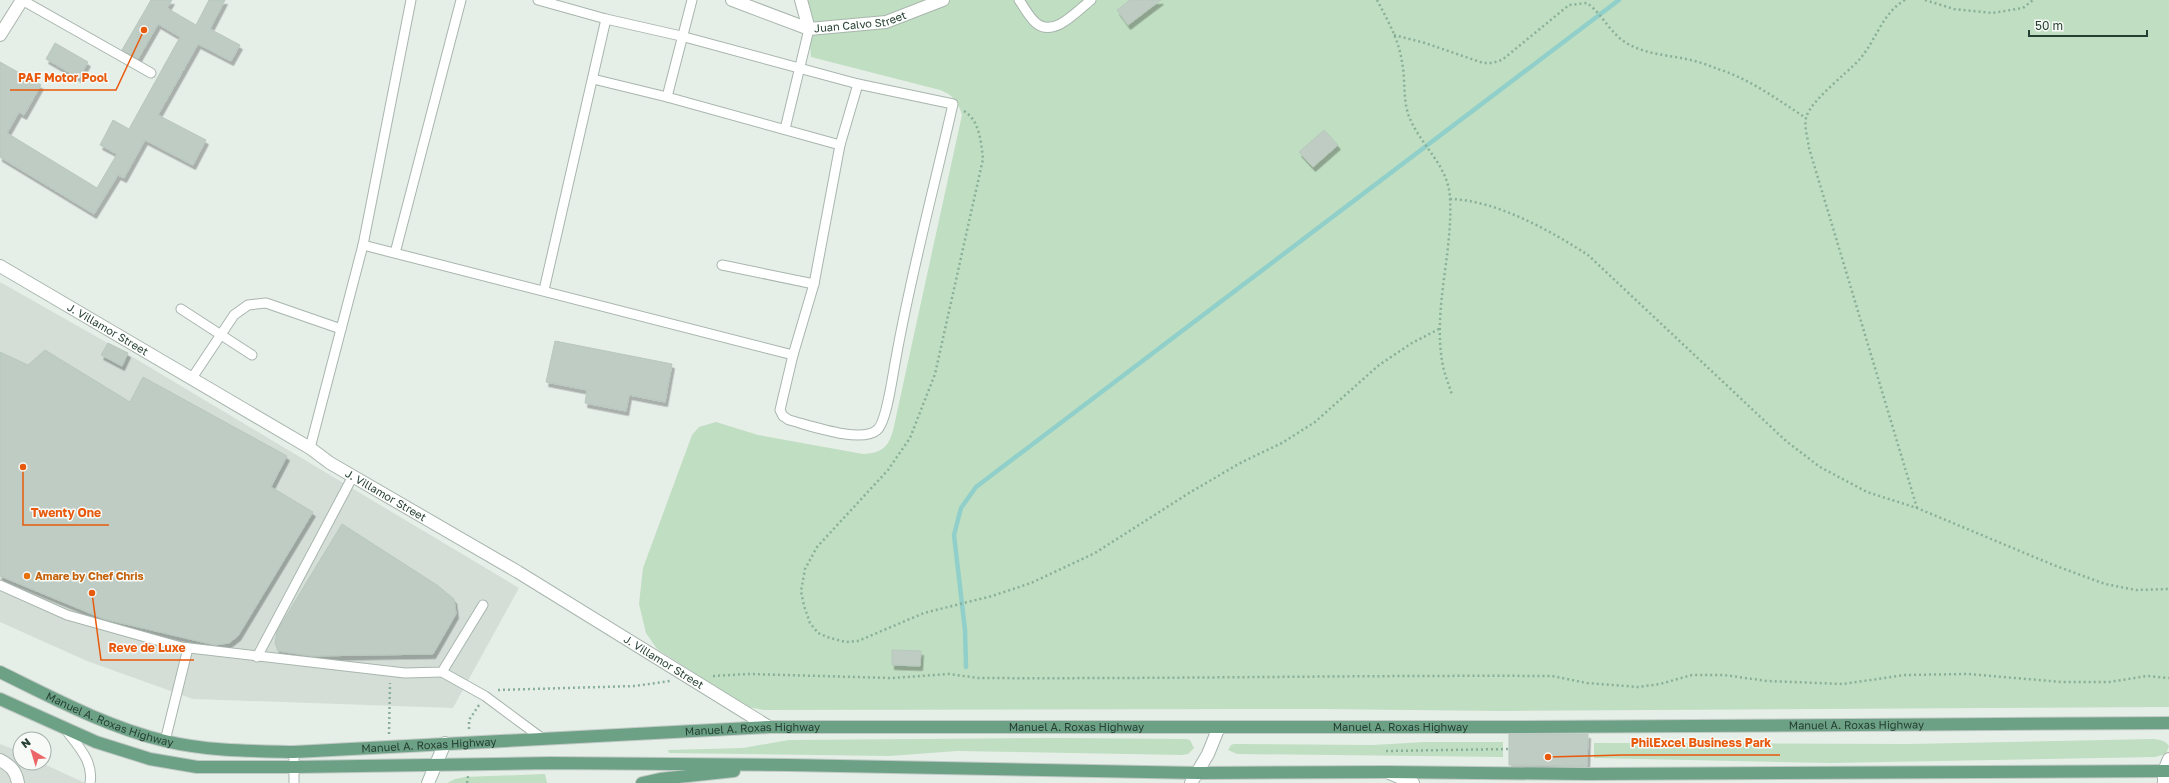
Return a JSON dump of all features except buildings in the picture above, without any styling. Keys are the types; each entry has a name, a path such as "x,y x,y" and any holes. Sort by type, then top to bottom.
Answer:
{"main road":[{"name":"Manuel A. Roxas Highway","path":"0,672 93,717 165,741 231,750 294,752 769,727 1219,727 2169,723"},
{"name":"Manuel A. Roxas Highway","path":"0,699 66,730 150,759 197,767 550,763 789,765 1194,778 1386,772 2165,775"},
{"path":"642,783 660,779 789,765"}],"street":[{"path":"0,35 22,0"},
{"name":"Juan Calvo Street","path":"732,0 809,29 886,22 943,0"},
{"path":"802,0 809,29"},
{"name":"J. Villamor Street","path":"0,266 192,378 354,476 518,572 769,727"},
{"path":"1194,778 1219,727"},
{"path":"428,783 445,743"},
{"path":"2165,775 2169,759"},
{"path":"0,760 9,764 16,773 18,783"},
{"path":"1386,772 1413,783"}],"lane":[{"path":"22,0 151,74"},
{"path":"310,448 363,245 411,0"},
{"path":"395,253 461,0"},
{"path":"538,0 606,20 681,36 800,67 858,84 953,104 901,330 891,387 882,422 878,430 864,436 845,434 789,420 783,416 780,410 793,356 814,284 840,145 858,84"},
{"path":"667,97 681,36 692,0"},
{"path":"1019,0 1035,22 1045,28 1058,26 1091,0"},
{"path":"544,290 606,20"},
{"path":"785,129 809,29"},
{"path":"593,79 667,97 840,145"},
{"path":"363,245 544,290 793,356"},
{"path":"722,265 814,284"},
{"path":"192,378 234,315 248,305 266,303 341,329"},
{"path":"181,309 252,355"},
{"path":"257,657 354,476"},
{"path":"0,585 67,615 188,648 405,673 442,672 485,696 543,739"},
{"path":"442,672 483,605"},
{"path":"165,741 188,648"},
{"path":"66,730 84,755 89,765 90,783"},
{"path":"294,752 294,783"}],"path":[{"path":"1377,0 1394,35 1402,60 1404,102 1411,122 1448,180 1450,199 1450,230 1441,328 1443,366 1452,395"},
{"path":"1905,0 1898,4 1876,31 1863,56 1846,75 1813,104 1806,118 1809,148 1917,508"},
{"path":"1925,0 1954,9 1992,13 2023,8 2033,0"},
{"path":"1394,35 1425,43 1483,64 1492,64 1502,60 1569,5 1586,3 1594,8 1620,39 1629,45 1645,52 1686,59 1719,69 1743,79 1806,118"},
{"path":"953,104 967,112 975,123 981,138 982,159 935,374 910,438 888,470 817,547 805,569 801,591 804,606 810,623 818,633 846,642 858,641 874,636 924,613 970,602 1031,583 1095,553 1242,462 1282,443 1315,422 1379,365 1412,343 1441,328"},
{"path":"1450,199 1467,199 1527,221 1557,235 1582,251 1786,441 1820,467 1867,492 1917,508 2051,564 2105,584 2136,590 2169,590"},
{"path":"510,690 635,686 690,677 749,674 892,678 949,674 978,678 1148,679 1332,675 1552,676 1587,683 1638,687 1660,684 1692,675 1724,674 1767,681 1843,684 1906,675 1960,674 2062,682 2109,682 2147,676 2169,678"},
{"path":"388,746 391,675"},
{"path":"1386,750 1509,749"}],"shaded area":[{"path":"0,282 136,359 519,588 453,708 193,699 87,661 0,622"},
{"path":"0,744 12,749 12,771 52,771 52,768 85,783 0,783"}],"green space":[{"path":"806,0 2169,0 2169,707 1503,711 1318,709 764,710 748,707 657,649 646,633 639,604 643,568 692,435 699,427 716,422 758,435 863,454 881,450 888,443 894,426 962,115 959,106 954,99 940,90 811,57"},
{"path":"1055,738 1186,739 1190,740 1194,748 1188,754 1182,755 957,751 889,756 669,753 668,750 743,748 789,740"},
{"path":"2153,739 2162,741 2169,746 2166,754 2155,757 1831,763 1594,758 1594,743 1908,744"},
{"path":"1425,742 1503,742 1503,757 1237,754 1228,750 1231,745 1234,744 1373,745"},
{"path":"545,774 547,783 447,783 455,779 465,777"}],"waterway":[{"path":"966,667 965,630 954,535 961,508 976,487 1619,0"}],"place":[{"name":"PAF Motor Pool","path":"144,30"},
{"name":"Twenty One","path":"23,467"},
{"name":"Amare by Chef Chris","path":"27,576"},
{"name":"Reve de Luxe","path":"92,593"},
{"name":"PhilExcel Business Park","path":"1548,757"}]}
